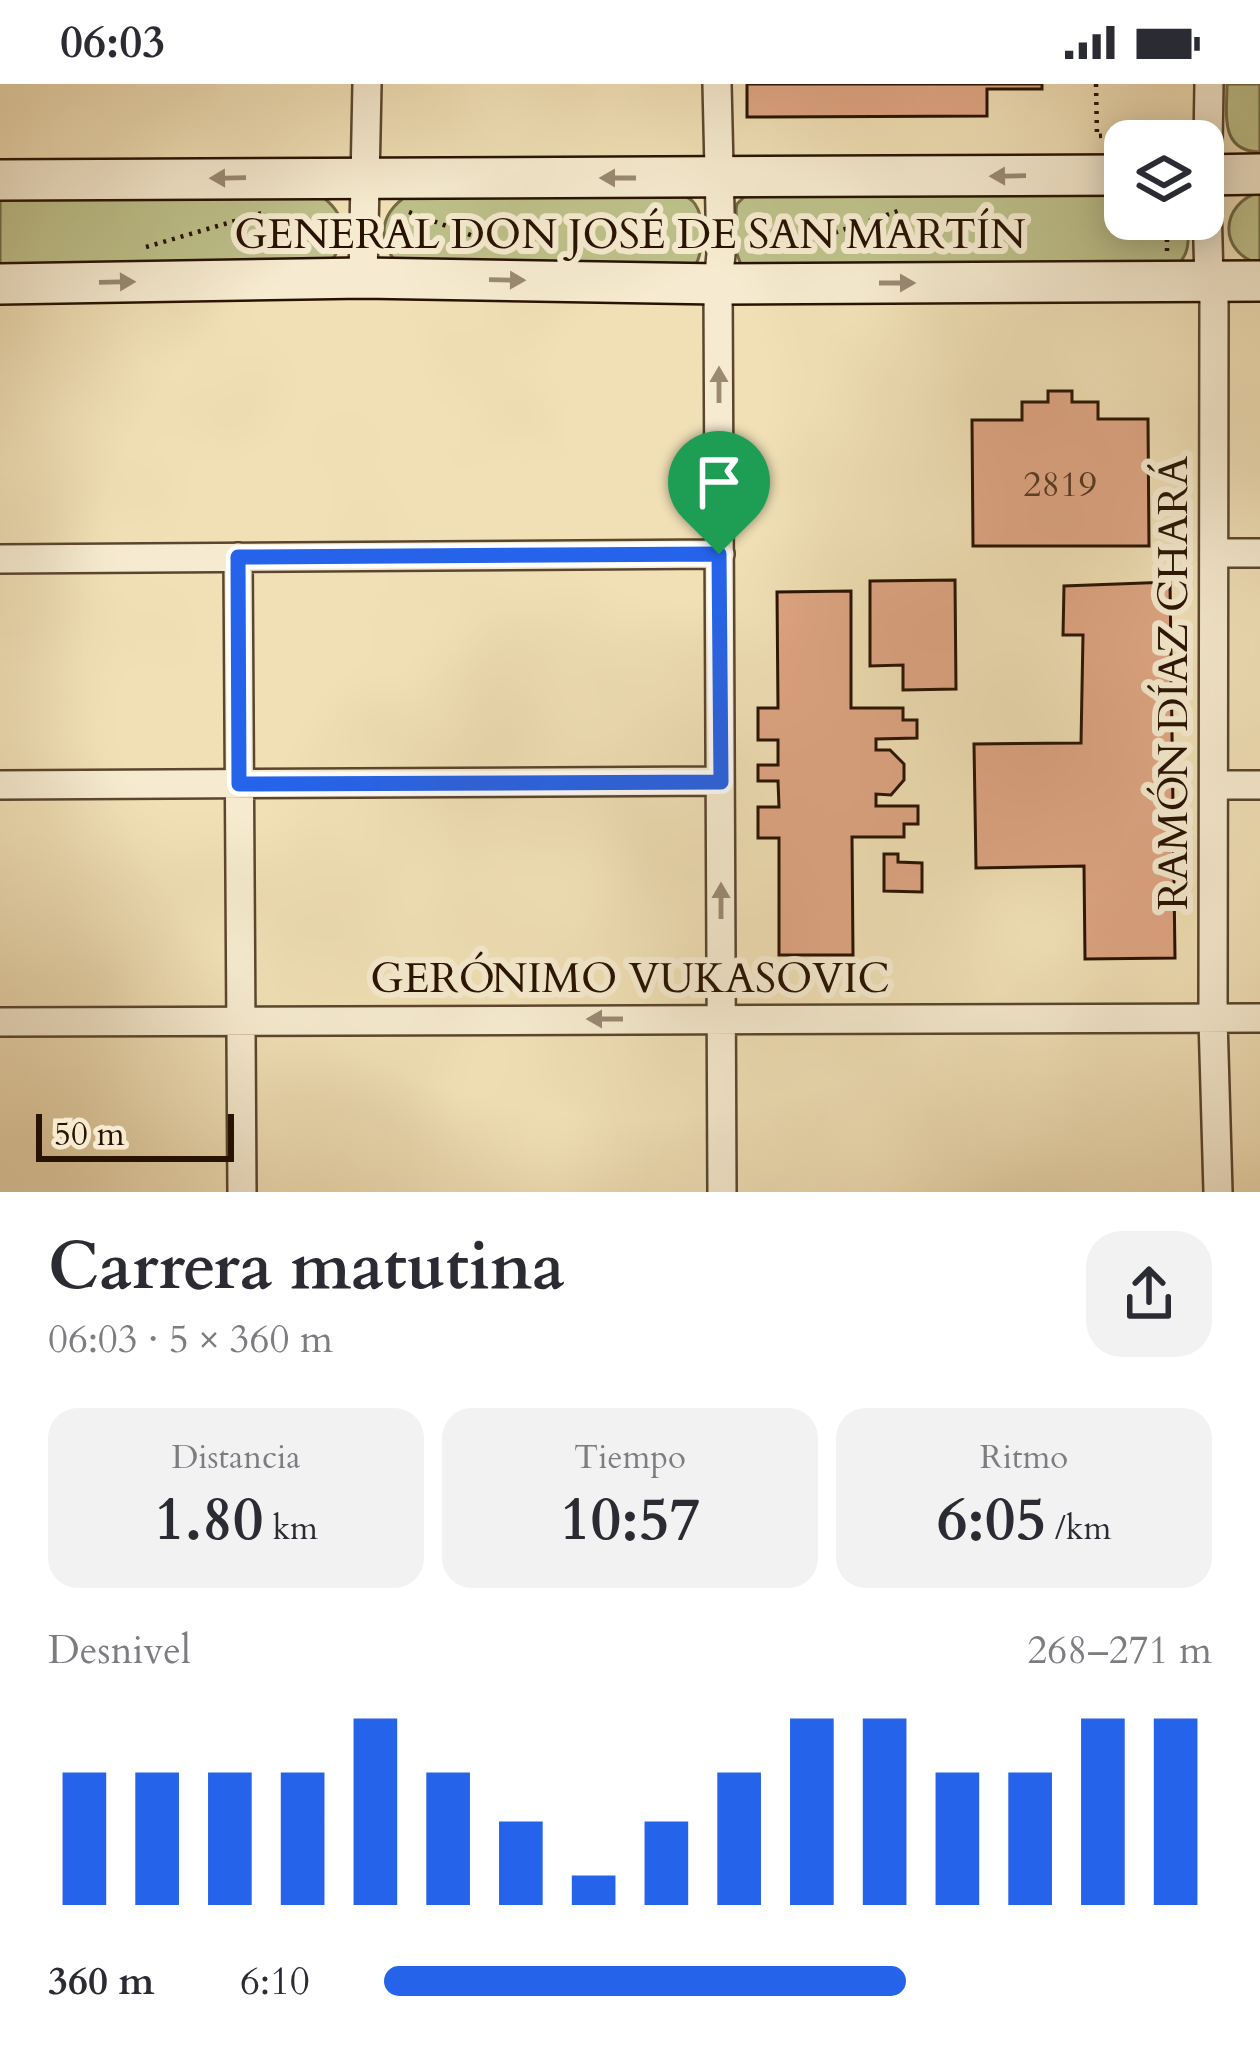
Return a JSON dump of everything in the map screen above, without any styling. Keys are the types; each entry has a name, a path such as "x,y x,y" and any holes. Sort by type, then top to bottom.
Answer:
{"street":[{"path":"363,278 367,84"},
{"path":"717,84 722,1192"},
{"name":"RAMÓN DÍAZ CHARÁ","path":"1208,120 1209,84"},
{"path":"1224,175 1260,174"},
{"name":"GENERAL DON JOSÉ DE SAN MARTÍN","path":"0,180 366,192 718,178 1104,175"},
{"name":"RAMÓN DÍAZ CHARÁ","path":"1208,240 1214,300 1213,1019 1218,1192"},
{"name":"GENERAL DON JOSÉ DE SAN MARTÍN","path":"0,284 720,269 1260,281"},
{"path":"1214,553 1260,553"},
{"path":"0,559 719,554"},
{"path":"238,557 242,1192"},
{"path":"0,785 721,782"},
{"path":"1215,785 1260,784"},
{"name":"GERÓNIMO VUKASOVIC","path":"0,1022 1260,1018"}],"path":[{"path":"1096,84 1097,136 1104,136"},
{"path":"366,192 502,247"},
{"path":"720,269 916,205"},
{"path":"129,252 276,209"}],"green space":[{"path":"1227,84 1260,84 1260,152 1247,150 1232,138"},
{"path":"1104,192 1104,240 1188,240 1187,249 1178,264 741,265 736,209 746,195"},
{"path":"1260,192 1260,264 1237,250 1229,228 1237,207"},
{"path":"320,195 335,209 342,225 341,242 332,260 0,269 0,197"},
{"path":"408,195 678,195 691,200 698,210 700,251 696,264 394,260 385,241 385,224 392,209"}],"building":[{"path":"747,84 1042,84 1042,89 987,89 987,116 747,117"},
{"path":"1048,391 1072,391 1072,402 1098,402 1098,419 1148,419 1149,546 973,546 972,420 1022,420 1022,402 1048,402"},
{"path":"955,580 956,689 903,690 903,665 870,666 870,581"},
{"path":"1170,582 1175,958 1085,959 1084,866 976,868 974,744 1081,743 1083,635 1063,635 1064,586"},
{"path":"851,591 851,708 903,708 903,720 917,720 917,738 876,739 876,750 890,750 904,764 904,780 891,795 876,794 876,806 918,806 918,824 904,824 904,837 852,837 853,955 779,955 779,838 758,838 758,807 779,807 778,781 758,781 758,765 778,765 778,740 758,740 758,708 778,708 777,592"},
{"path":"884,854 898,854 898,862 922,863 922,892 884,891"}],"route":[{"path":"719,554 721,782 239,784 238,557 719,554"}]}
